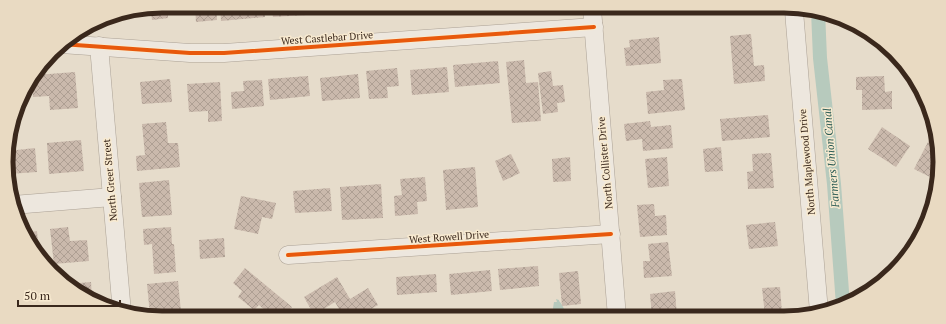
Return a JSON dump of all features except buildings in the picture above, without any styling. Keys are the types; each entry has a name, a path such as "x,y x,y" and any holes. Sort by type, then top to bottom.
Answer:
{"street":[{"name":"North Maplewood Drive","path":"794,13 819,307"},
{"name":"West Castlebar Drive","path":"70,44 190,53 224,53 593,18"},
{"name":"North Collister Drive","path":"593,18 617,311"},
{"name":"North Greer Street","path":"99,46 121,305"},
{"path":"19,204 112,197"},
{"name":"West Rowell Drive","path":"288,255 611,234"}],"shaded area":[{"path":"556,299 559,300 565,311 554,311 554,302 557,302"}],"waterway":[{"name":"Farmers Union Canal","path":"818,17 820,58 834,184 843,299"}],"cycle path":[{"path":"70,45 190,53 224,53 594,27"},
{"path":"288,255 611,234"}]}
